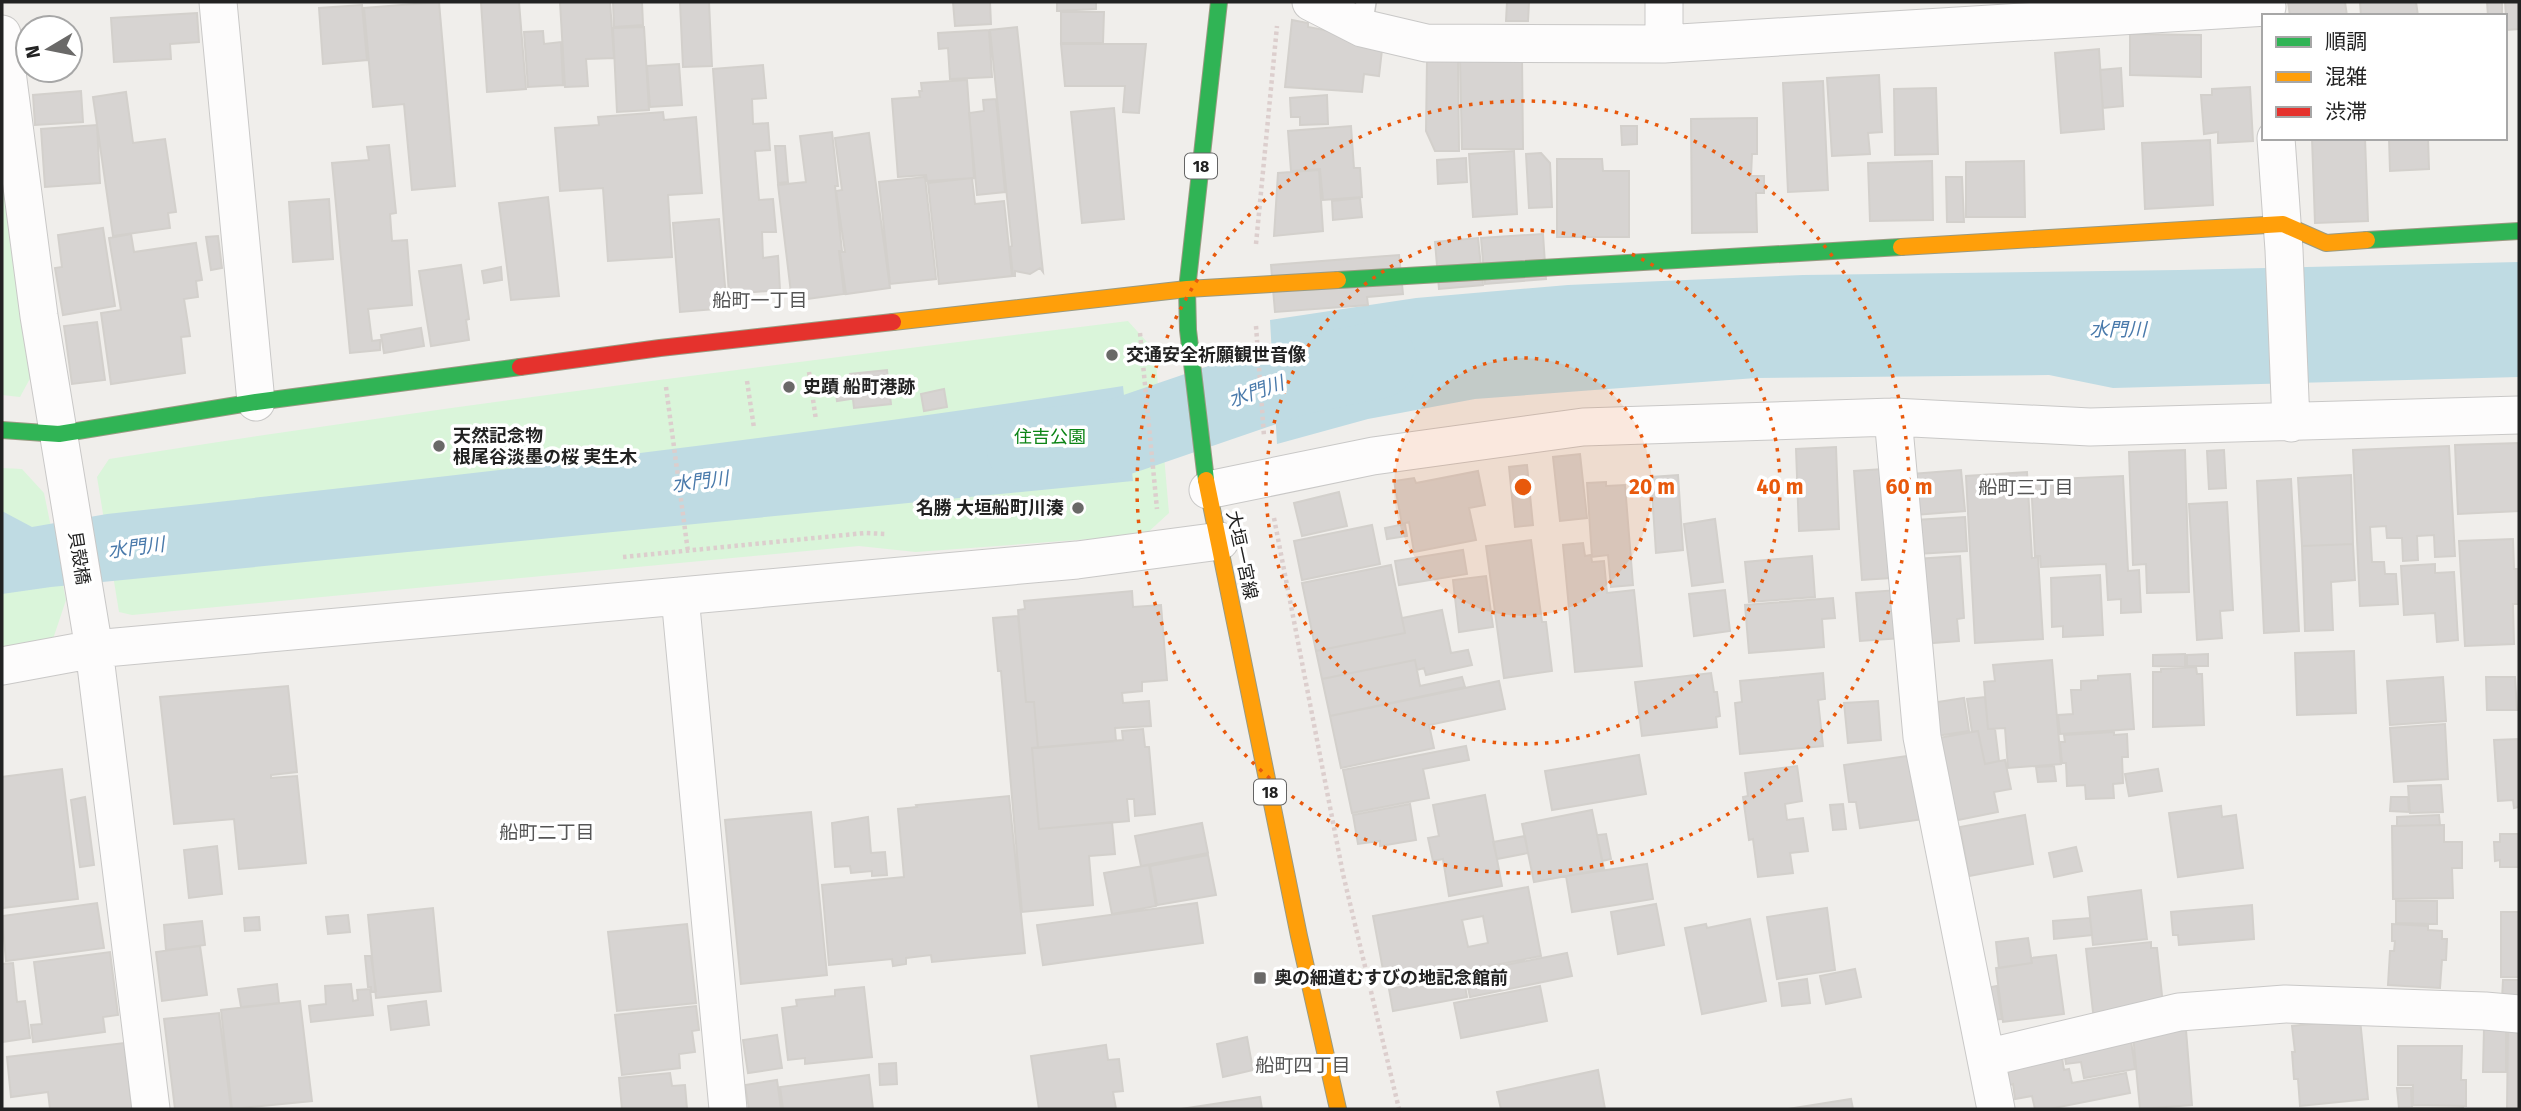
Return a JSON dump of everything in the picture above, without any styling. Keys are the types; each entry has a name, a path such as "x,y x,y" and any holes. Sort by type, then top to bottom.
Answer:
{"street":[{"path":"218,2 256,402"},
{"name":"大垣一宮線","path":"1219,2 1187,289 1188,330 1207,482 1299,936 1338,1109"},
{"path":"1664,2 1664,44"},
{"path":"1295,8 1364,15 1426,43 1664,44 2267,8"},
{"name":"貝殻橋","path":"2,34 39,316 41,433 69,491 92,637 151,1109"},
{"path":"2276,140 2283,237 2289,407"},
{"path":"2,430 41,433 660,348 1187,289 2283,237 2326,243 2519,231"},
{"path":"1207,482 1267,465 1373,456 1583,428 1893,417 2090,427 2289,407 2519,415"},
{"path":"1893,417 1923,737 1996,1109"},
{"path":"2,667 92,637 680,596 1077,560 1220,541"},
{"path":"680,596 728,1109"},
{"path":"1986,1058 2179,1012 2286,1004 2519,1014"}],"path":[{"path":"1295,8 1254,284 1267,465 1271,506 1343,874 1399,1109"},
{"path":"1141,342 1155,489"},
{"path":"809,367 817,420"},
{"path":"746,374 754,428"},
{"path":"668,405 688,550"}],"green space":[{"path":"2,175 33,373 20,397 2,395"},
{"name":"住吉公園","path":"1128,321 1155,351 1169,513 1145,535 916,552 859,546 132,615 119,612 97,477 109,459 490,403"},
{"path":"2,468 22,469 44,493 66,600 51,645 2,654"}],"water":[{"name":"水門川","path":"2519,262 2519,377 2113,388 2049,375 1756,378 1475,399 1368,419 1277,444 1270,320 1416,298 1568,285 1803,275"},
{"name":"水門川","path":"1123,386 1133,481 2,594 2,511 32,527 107,514 743,440"}],"building":[{"path":"439,2 455,186 412,190 404,104 373,107 364,8"},
{"path":"481,2 519,2 526,89 487,92"},
{"path":"560,2 610,2 614,58 586,59 588,86 565,87"},
{"path":"613,2 642,2 643,25 614,27"},
{"path":"680,2 709,2 712,66 683,67"},
{"path":"953,2 990,2 991,24 955,26"},
{"path":"1057,2 1096,2 1096,9 1057,11"},
{"path":"1507,2 1529,2 1528,21 1506,21"},
{"path":"2288,2 2345,2 2347,14 2290,14"},
{"path":"2360,2 2416,2 2418,14 2361,14"},
{"path":"2487,2 2502,2 2502,14 2488,14"},
{"path":"2505,2 2519,2 2519,29 2507,30"},
{"path":"362,5 367,60 323,64 319,8"},
{"path":"1061,12 1104,12 1103,43 1061,43"},
{"path":"197,13 199,42 170,44 171,59 114,62 111,18"},
{"path":"1292,20 1308,23 1308,27 1383,41 1379,76 1364,74 1362,92 1285,87"},
{"path":"644,27 649,110 617,112 613,28"},
{"path":"1017,27 1043,272 1040,268 1030,274 1015,271 1013,276 990,30"},
{"path":"989,30 992,77 950,79 948,48 939,49 938,33"},
{"path":"543,31 544,44 561,42 563,85 528,87 524,32"},
{"path":"2130,34 2201,35 2201,77 2130,75"},
{"path":"1061,44 1146,44 1139,113 1123,112 1125,86 1065,86"},
{"path":"2099,49 2104,129 2061,133 2055,53"},
{"path":"1522,58 1523,149 1462,149 1460,59"},
{"path":"1427,60 1458,60 1459,151 1435,151 1426,131"},
{"path":"679,64 682,105 650,107 647,66"},
{"path":"763,65 766,98 752,99 753,124 768,123 770,150 755,151 759,200 773,199 776,232 762,232 763,258 778,256 780,290 729,294 713,69"},
{"path":"2121,68 2123,106 2103,108 2100,70"},
{"path":"1879,75 1882,132 1868,133 1870,154 1832,156 1827,78"},
{"path":"967,80 974,178 927,181 926,175 898,177 892,99 920,97 921,83"},
{"path":"1823,81 1828,190 1788,192 1783,83"},
{"path":"2250,87 2253,141 2218,143 2218,132 2204,134 2201,95 2212,95 2212,89"},
{"path":"1936,88 1938,154 1895,155 1894,89"},
{"path":"81,91 83,122 35,125 33,95"},
{"path":"126,92 133,143 165,139 176,212 168,213 170,228 113,236 93,97"},
{"path":"1327,95 1328,124 1300,125 1300,117 1291,117 1290,98"},
{"path":"996,99 1005,192 977,195 969,113 984,111 983,100"},
{"path":"1114,108 1124,219 1082,223 1071,112"},
{"path":"663,112 664,120 696,117 702,193 668,195 672,257 608,261 603,188 560,191 555,128 599,125 598,117"},
{"path":"1757,118 1757,154 1752,154 1751,176 1764,176 1764,193 1756,193 1757,232 1692,233 1691,119"},
{"path":"97,125 100,183 45,187 41,129"},
{"path":"1351,126 1354,168 1360,168 1362,197 1323,200 1320,169 1291,171 1288,131"},
{"path":"1621,126 1637,126 1637,144 1622,145"},
{"path":"832,132 844,294 792,301 778,185 806,182 800,136"},
{"path":"869,133 890,288 846,294 840,252 845,252 836,191 842,190 835,138"},
{"path":"2210,140 2213,205 2145,209 2142,143"},
{"path":"2312,140 2365,140 2368,221 2315,223"},
{"path":"2389,140 2428,140 2429,169 2390,171"},
{"path":"389,145 396,213 390,214 392,241 407,240 412,305 368,309 372,341 380,340 380,350 350,353 332,163 369,160 367,147"},
{"path":"775,146 785,146 788,182 778,183"},
{"path":"1514,151 1517,214 1473,217 1469,154"},
{"path":"1541,153 1550,163 1552,207 1529,208 1526,154"},
{"path":"1466,158 1467,182 1438,184 1437,160"},
{"path":"1557,159 1602,159 1603,171 1629,171 1629,237 1557,237"},
{"path":"1932,161 1933,220 1870,221 1868,163"},
{"path":"2024,161 2025,217 1966,217 1966,162"},
{"path":"1319,170 1323,231 1274,236 1278,173"},
{"path":"925,177 936,279 890,284 879,182"},
{"path":"1946,177 1962,177 1964,222 1947,222"},
{"path":"972,178 975,204 1004,201 1012,276 939,284 928,183"},
{"path":"548,197 559,296 511,300 499,203"},
{"path":"1360,198 1362,217 1333,220 1332,201"},
{"path":"329,199 333,259 293,262 289,202"},
{"path":"719,219 727,308 680,312 673,223"},
{"path":"103,228 115,306 63,315 55,268 62,267 58,235"},
{"path":"131,234 134,252 196,243 202,280 196,281 198,297 184,299 190,336 181,337 185,373 111,384 101,313 121,310 109,238"},
{"path":"1543,234 1546,279 1485,284 1481,238"},
{"path":"218,236 222,268 211,270 206,237"},
{"path":"1478,238 1483,285 1439,289 1435,242"},
{"path":"1399,255 1403,294 1367,297 1368,305 1275,312 1271,265"},
{"path":"461,265 469,319 466,320 469,340 431,346 419,271"},
{"path":"501,267 502,280 484,283 482,271"},
{"path":"97,322 105,380 72,384 64,326"},
{"path":"421,328 424,346 384,353 381,335"},
{"path":"887,370 891,404 854,408 850,374"},
{"path":"849,385 851,399 837,401 835,387"},
{"path":"944,389 947,407 924,411 921,394"},
{"path":"2519,443 2519,511 2458,514 2455,445"},
{"path":"2449,446 2455,556 2435,557 2434,535 2417,536 2418,560 2403,561 2402,538 2387,538 2386,526 2370,527 2372,562 2384,562 2385,574 2396,574 2398,604 2360,606 2353,450"},
{"path":"1836,447 1839,529 1799,531 1796,449"},
{"path":"2185,450 2189,592 2147,593 2146,564 2133,565 2129,452"},
{"path":"2224,450 2226,488 2209,489 2207,451"},
{"path":"1580,454 1587,518 1560,521 1553,457"},
{"path":"1527,465 1533,525 1515,527 1509,467"},
{"path":"1883,469 1891,578 1862,580 1854,471"},
{"path":"1961,470 1965,511 1915,515 1912,474"},
{"path":"1478,471 1485,505 1469,508 1476,540 1414,552 1409,522 1402,524 1394,481 1414,478 1416,483"},
{"path":"2027,472 2032,558 2038,557 2043,639 1975,643 1966,476"},
{"path":"1678,475 1683,550 1656,553 1651,477"},
{"path":"2351,475 2353,544 2302,546 2298,478"},
{"path":"2123,476 2128,571 2139,570 2141,612 2121,613 2121,599 2108,600 2106,564 2041,567 2040,556 2035,556 2031,480"},
{"path":"2291,479 2299,631 2264,633 2257,481"},
{"path":"1606,482 1606,486 1625,485 1633,585 1611,587 1608,555 1592,557 1587,483"},
{"path":"1339,492 1347,526 1302,536 1294,503"},
{"path":"2227,502 2233,610 2220,611 2222,638 2197,640 2189,504"},
{"path":"1965,517 1967,551 1917,554 1915,520"},
{"path":"1715,519 1723,582 1692,586 1684,524"},
{"path":"1405,524 1407,536 1387,539 1385,528"},
{"path":"1372,525 1380,564 1302,580 1294,541"},
{"path":"2513,539 2514,569 2519,569 2519,604 2513,604 2514,644 2465,646 2459,541"},
{"path":"1531,540 1542,622 1546,622 1552,671 1504,678 1486,546"},
{"path":"1583,543 1585,556 1591,555 1592,562 1604,561 1607,593 1634,590 1642,666 1575,672 1563,545"},
{"path":"2353,544 2355,580 2331,582 2333,630 2305,631 2302,546"},
{"path":"1463,550 1467,574 1399,585 1395,561"},
{"path":"1812,556 1815,597 1749,602 1745,562"},
{"path":"1960,556 1964,618 1957,619 1959,641 1921,644 1916,559"},
{"path":"2435,564 2435,573 2454,572 2458,640 2437,642 2435,613 2404,615 2401,566"},
{"path":"1391,565 1405,633 1316,651 1302,583"},
{"path":"2100,575 2103,635 2063,637 2063,626 2052,627 2051,578"},
{"path":"1486,576 1493,627 1459,632 1453,580"},
{"path":"1725,590 1730,631 1694,636 1689,594"},
{"path":"1899,590 1902,638 1860,641 1856,593"},
{"path":"1132,591 1133,607 1161,605 1167,680 1142,682 1142,691 1122,693 1123,703 1149,701 1151,726 1115,728 1116,741 1038,748 1034,702 1026,702 1018,610 1025,609 1024,601"},
{"path":"1833,598 1835,618 1822,619 1824,647 1749,653 1745,605"},
{"path":"1442,610 1451,653 1468,650 1472,665 1426,675 1424,668 1417,670 1415,660 1322,679 1316,651 1405,633 1402,618"},
{"path":"1018,616 1026,702 1034,702 1038,748 1032,748 1039,829 1112,822 1115,854 1089,856 1093,905 1022,912 1001,671 998,671 993,618"},
{"path":"2354,651 2356,713 2297,715 2295,653"},
{"path":"2185,654 2185,667 2153,666 2153,655"},
{"path":"2208,654 2208,666 2187,666 2187,655"},
{"path":"1415,660 1420,686 1462,677 1465,687 1330,716 1322,679"},
{"path":"2052,660 2061,764 2008,768 2005,728 1988,729 1984,682 1995,681 1993,665"},
{"path":"2196,667 2197,674 2202,674 2204,725 2153,727 2153,672"},
{"path":"1711,673 1720,716 1716,717 1717,727 1642,736 1635,682"},
{"path":"1823,673 1825,699 1818,700 1823,746 1740,754 1735,703 1742,702 1740,681"},
{"path":"2130,674 2134,729 2060,734 2058,715 2073,714 2071,690 2081,690 2081,681 2098,680 2098,676"},
{"path":"2443,677 2446,721 2390,725 2387,681"},
{"path":"2486,677 2515,677 2517,710 2487,710"},
{"path":"1499,681 1505,709 1429,725 1434,748 1341,768 1330,716"},
{"path":"288,686 297,772 271,775 271,778 297,776 306,863 239,869 234,819 174,824 160,697"},
{"path":"1985,697 1988,729 1995,729 1999,761 1985,764 1978,731 1972,732 1967,699"},
{"path":"1964,698 1969,731 1936,736 1931,703"},
{"path":"1878,701 1881,740 1848,743 1844,703"},
{"path":"2445,724 2448,779 2394,782 2390,728"},
{"path":"1143,729 1145,747 1149,747 1155,814 1135,816 1134,799 1127,799 1129,821 1039,829 1032,748 1123,740 1122,731"},
{"path":"1978,731 1985,764 2005,760 2011,789 1994,792 1998,812 1948,822 1933,739"},
{"path":"2114,732 2114,735 2127,734 2128,757 2122,757 2123,783 2113,784 2114,798 2086,799 2085,785 2067,786 2066,763 2062,763 2060,742 2065,742 2064,735"},
{"path":"2519,739 2519,807 2514,808 2513,800 2498,801 2494,740"},
{"path":"1466,746 1469,760 1423,769 1429,798 1352,813 1343,770"},
{"path":"1639,755 1646,794 1552,810 1545,771"},
{"path":"1915,755 1924,819 1860,828 1856,802 1849,802 1844,765"},
{"path":"1797,766 1802,801 1785,804 1787,820 1803,818 1808,851 1790,853 1793,873 1758,877 1743,797 1748,796 1745,773"},
{"path":"2054,766 2056,781 2038,782 2036,767"},
{"path":"62,769 78,899 2,908 2,777"},
{"path":"2158,769 2162,791 2129,796 2125,774"},
{"path":"2441,785 2443,812 2410,813 2408,786"},
{"path":"1485,795 1502,886 1449,896 1443,859 1433,861 1428,838 1439,836 1433,805"},
{"path":"1009,796 1025,953 932,962 931,955 906,958 906,964 893,966 892,959 829,965 822,885 904,877 898,809"},
{"path":"85,797 94,865 80,867 71,800"},
{"path":"2391,797 2408,797 2409,812 2390,811"},
{"path":"1410,804 1416,840 1380,846 1380,841 1358,844 1353,815"},
{"path":"1843,804 1846,829 1833,830 1830,805"},
{"path":"2221,806 2222,817 2236,815 2243,868 2178,877 2169,813"},
{"path":"1592,810 1604,869 1534,882 1522,824"},
{"path":"811,812 827,975 741,984 725,820"},
{"path":"2025,815 2033,864 1969,876 1960,827"},
{"path":"2439,815 2440,825 2397,826 2397,817"},
{"path":"868,817 871,853 885,852 887,875 872,876 872,871 851,873 850,866 835,867 832,823"},
{"path":"1202,823 1208,853 1141,866 1135,836"},
{"path":"2444,825 2444,842 2462,842 2462,868 2452,868 2453,898 2393,899 2392,826"},
{"path":"1606,834 1611,859 1602,861 1597,835"},
{"path":"2500,834 2519,834 2519,867 2500,867 2500,860 2495,861 2494,842 2500,842"},
{"path":"1525,836 1528,853 1497,859 1493,842"},
{"path":"217,846 222,894 189,898 184,850"},
{"path":"2076,847 2082,871 2054,877 2049,853"},
{"path":"1208,855 1216,895 1157,905 1150,866"},
{"path":"1647,864 1653,899 1572,912 1566,876"},
{"path":"1149,865 1156,906 1112,914 1104,873"},
{"path":"1528,887 1541,956 1386,986 1373,916","holes":["1483,916 1488,943 1468,947 1462,920"]},
{"path":"2141,890 2147,939 2093,945 2088,897"},
{"path":"2396,901 2437,901 2437,924 2396,923"},
{"path":"97,903 104,948 6,961 2,916"},
{"path":"1197,903 1203,943 1043,965 1037,925"},
{"path":"1656,904 1664,945 1618,954 1611,912"},
{"path":"2252,905 2254,939 2179,945 2178,935 2173,935 2171,912"},
{"path":"433,908 441,991 376,998 368,915"},
{"path":"1827,908 1835,970 1777,979 1767,917"},
{"path":"2501,912 2519,912 2519,977 2501,977"},
{"path":"348,915 350,932 328,934 326,917"},
{"path":"259,917 260,930 245,931 244,918"},
{"path":"2090,918 2092,935 2054,939 2053,921"},
{"path":"1750,919 1766,1001 1702,1014 1685,928 1706,924 1707,928"},
{"path":"202,921 205,945 166,950 164,925"},
{"path":"687,924 696,1003 617,1011 608,932"},
{"path":"2392,924 2428,926 2428,930 2442,931 2442,939 2447,939 2440,988 2388,985 2390,951 2394,951 2395,941 2392,941"},
{"path":"2028,938 2032,963 1999,968 1996,942"},
{"path":"2151,942 2151,948 2157,948 2163,1005 2094,1021 2086,949"},
{"path":"200,946 207,995 162,1001 156,952"},
{"path":"110,952 118,1015 103,1017 105,1032 33,1042 31,1025 42,1024 34,962"},
{"path":"1567,953 1572,976 1470,997 1465,973"},
{"path":"2056,955 2064,1014 2003,1022 1996,968 2032,963 2031,958"},
{"path":"365,956 371,956 376,991 371,992 371,987 368,987"},
{"path":"13,963 17,1002 25,1001 30,1038 2,1042 2,964"},
{"path":"1855,969 1861,997 1826,1004 1820,976"},
{"path":"1463,975 1467,997 1393,1011 1389,989"},
{"path":"1807,979 1810,1003 1782,1006 1779,983"},
{"path":"2503,980 2519,980 2519,999 2502,999"},
{"path":"277,984 279,1003 241,1007 238,989"},
{"path":"351,984 353,1001 358,1000 357,990 370,989 373,1015 311,1022 309,1006 326,1004 325,986"},
{"path":"1540,986 1547,1021 1461,1038 1454,1003"},
{"path":"1997,986 2002,1019 1986,1021 1981,989"},
{"path":"864,987 872,1057 805,1064 805,1058 788,1060 782,1008 797,1006 796,1000 835,996 835,990"},
{"path":"300,1001 312,1101 232,1109 221,1010"},
{"path":"426,1001 429,1025 391,1030 388,1006"},
{"path":"696,1006 699,1030 692,1031 695,1052 679,1054 680,1068 622,1075 615,1015"},
{"path":"219,1013 231,1109 175,1109 164,1019"},
{"path":"2360,1019 2368,1099 2300,1106 2298,1079 2294,1079 2292,1026"},
{"path":"2508,1027 2519,1027 2519,1109 2507,1109"},
{"path":"2484,1028 2506,1028 2506,1072 2483,1072"},
{"path":"2186,1030 2192,1105 2140,1109 2133,1035"},
{"path":"2130,1033 2135,1069 2084,1078 2081,1062 2066,1064 2063,1044"},
{"path":"777,1035 782,1068 748,1073 743,1040"},
{"path":"1247,1037 1253,1070 1223,1077 1217,1044"},
{"path":"124,1043 132,1109 50,1109 48,1092 11,1097 7,1057"},
{"path":"1106,1045 1108,1060 1119,1059 1123,1091 1113,1092 1116,1109 1039,1109 1031,1056"},
{"path":"2060,1046 2064,1070 2069,1069 2072,1083 2126,1073 2130,1093 2049,1109 2035,1109 2032,1096 2015,1099 2013,1084 2004,1087 1998,1058"},
{"path":"2398,1046 2462,1046 2461,1080 2466,1080 2466,1106 2413,1105 2413,1085 2398,1085"},
{"path":"896,1063 897,1084 880,1085 879,1064"},
{"path":"1598,1070 1605,1109 1501,1109 1497,1092"},
{"path":"670,1073 672,1086 685,1085 687,1109 622,1109 619,1078"},
{"path":"869,1075 873,1109 783,1109 780,1087"},
{"path":"777,1080 781,1109 749,1109 745,1085"},
{"path":"2397,1088 2411,1088 2412,1108 2399,1108"},
{"path":"1260,1097 1262,1109 1181,1109"},
{"path":"1851,1099 1853,1109 1788,1109"},
{"path":"2463,1108 2463,1109 2410,1109"}],"waterway":[{"name":"水門川","path":"1025,448 1111,440 1295,377 1378,360"}],"traffic: fast":[{"path":"1206,480 1188,330 1187,289 1219,2"},
{"path":"2367,240 2519,231"},
{"path":"1338,280 1901,247"},
{"path":"2,430 59,434 256,402 520,367"}],"traffic: slow":[{"path":"1901,247 2283,224 2326,243 2367,240"},
{"path":"893,322 1187,289 1338,280"},
{"path":"1206,480 1299,936 1338,1109"}],"traffic: jam":[{"path":"520,367 893,322"}],"place":[{"name":"交通安全祈願観世音像","path":"1112,355"},
{"name":"史蹟 船町港跡","path":"789,387"},
{"name":"天然記念物 根尾谷淡墨の桜 実生木","path":"439,446"},
{"name":"名勝 大垣船町川湊","path":"1078,508"},
{"name":"奥の細道むすびの地記念館前","path":"1260,978"}],"district":[{"name":"船町一丁目","path":"760,300"},
{"name":"船町三丁目","path":"2026,487"},
{"name":"船町二丁目","path":"547,832"},
{"name":"船町四丁目","path":"1303,1065"}]}
